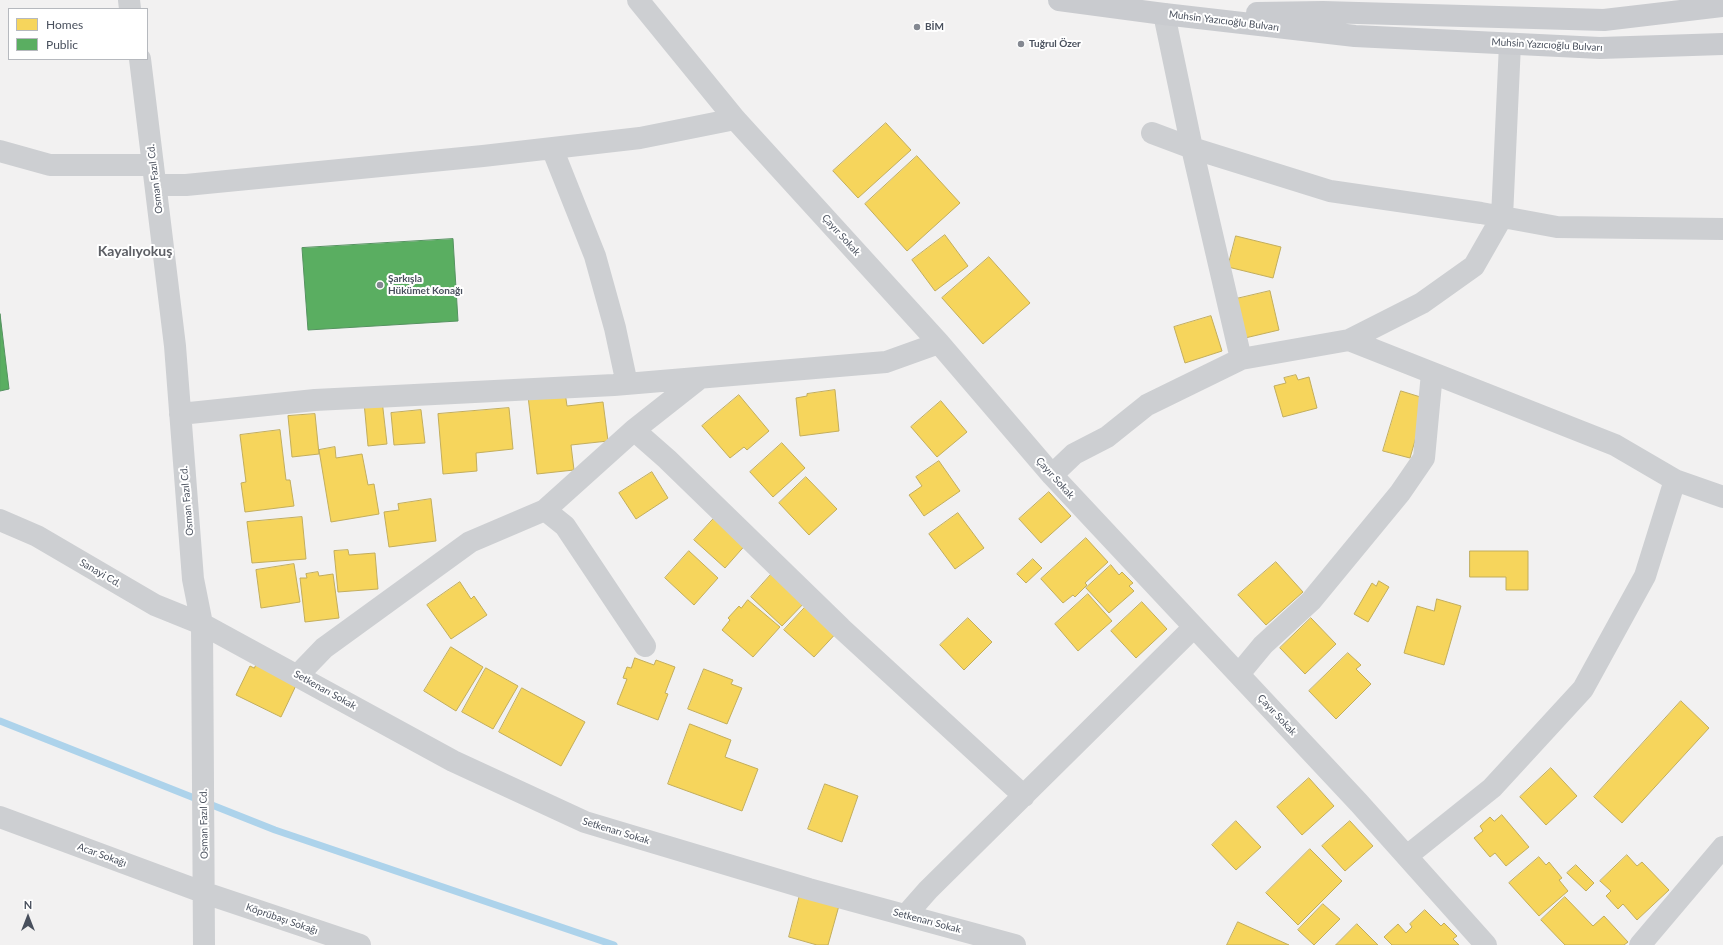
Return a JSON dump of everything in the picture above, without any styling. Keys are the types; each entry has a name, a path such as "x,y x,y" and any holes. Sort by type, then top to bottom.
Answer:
{"main road":[{"path":"1059,0 1164,14"},
{"name":"Muhsin Yazıcıoğlu Bulvarı","path":"1164,14 1323,12 1604,20 1723,6"},
{"name":"Muhsin Yazıcıoğlu Bulvarı","path":"1164,14 1355,36 1600,48 1723,44"}],"street":[{"name":"Çayır Sokak","path":"638,0 736,119 939,343 1052,475 1239,674 1407,856 1486,945"},
{"path":"1164,14 1192,148 1241,359"},
{"path":"1052,475 1074,454 1107,437 1147,405 1241,359 1349,340 1422,303 1474,266 1502,217 1510,44"},
{"name":"Osman Fazıl Cd.","path":"140,60 175,346 193,579 202,624 204,945"},
{"path":"0,151 50,165 154,175 186,185 640,138 736,119"},
{"path":"1152,133 1192,148 1330,191 1502,217 1557,227 1723,229"},
{"path":"552,148 595,256 615,328 628,384"},
{"path":"1349,340 1615,445 1675,480 1723,498"},
{"path":"180,414 315,400 628,384 886,362 939,343"},
{"path":"1239,674 1263,646 1311,601 1400,493 1424,458 1432,373"},
{"path":"298,675 324,648 470,542 545,510 634,430 700,378"},
{"path":"634,430 667,459 841,628 1024,796"},
{"path":"1407,856 1492,788 1583,689 1645,576 1675,480"},
{"path":"545,510 565,526 645,646"},
{"name":"Sanayi Cd.","path":"0,520 38,536 155,605 202,624"},
{"name":"Setkenarı Sokak","path":"202,624 298,675 453,761 584,822 809,889 1015,945"},
{"path":"906,915 928,890 1194,627"},
{"name":"Acar Sokağı","path":"0,817 204,884"},
{"path":"1640,945 1723,847"},
{"name":"Köprübaşı Sokağı","path":"204,884 360,945"}],"building: Homes":[{"path":"886,123 911,150 858,198 833,171"},
{"path":"917,156 960,203 907,251 865,204"},
{"path":"945,235 968,266 935,291 912,260"},
{"path":"1236,236 1281,247 1273,278 1228,267"},
{"path":"989,257 1030,303 983,344 942,298"},
{"path":"1270,291 1279,330 1245,338 1236,299"},
{"path":"1211,316 1222,351 1185,363 1174,327"},
{"path":"1296,375 1298,380 1309,377 1317,408 1283,417 1274,386 1286,383 1284,378"},
{"path":"835,390 839,431 800,436 796,398 807,396 807,394"},
{"path":"1401,391 1427,399 1410,458 1383,451"},
{"path":"565,392 567,406 603,402 608,441 571,445 574,470 537,474 528,396"},
{"path":"739,395 769,431 747,450 744,447 730,458 702,426"},
{"path":"382,400 387,444 368,446 364,402"},
{"path":"941,401 967,432 937,457 911,427"},
{"path":"509,408 513,449 476,453 477,471 443,474 438,414"},
{"path":"421,410 425,443 394,445 391,413"},
{"path":"315,414 319,454 292,457 288,416"},
{"path":"280,430 286,480 290,480 294,506 245,512 241,483 246,482 240,435"},
{"path":"782,443 805,468 773,497 750,472"},
{"path":"335,447 336,458 362,454 368,485 374,484 379,514 331,522 319,450"},
{"path":"939,461 960,491 924,516 909,495 922,486 916,477"},
{"path":"652,472 668,498 636,519 619,493"},
{"path":"806,477 837,509 809,535 779,503"},
{"path":"1049,492 1071,516 1041,543 1019,519"},
{"path":"431,499 436,541 389,547 384,512 399,510 398,504"},
{"path":"958,513 984,548 955,569 929,534"},
{"path":"718,514 748,542 725,568 694,540"},
{"path":"302,517 306,559 252,563 247,522"},
{"path":"1086,538 1108,562 1085,583 1087,585 1075,597 1073,595 1063,603 1041,579"},
{"path":"348,550 349,555 375,553 378,589 338,592 334,551"},
{"path":"689,551 718,578 694,605 665,578"},
{"path":"1470,551 1528,551 1528,590 1506,590 1506,577 1470,577"},
{"path":"1033,559 1042,568 1026,583 1017,574"},
{"path":"1276,562 1303,592 1266,625 1238,595"},
{"path":"294,564 300,602 261,608 256,570"},
{"path":"1111,565 1119,575 1122,572 1133,583 1129,586 1134,591 1109,613 1086,588"},
{"path":"776,569 808,599 782,626 751,597"},
{"path":"318,572 319,576 333,574 339,618 305,622 300,578 307,578 306,574"},
{"path":"1379,581 1389,587 1368,622 1354,614 1372,583 1376,586"},
{"path":"460,582 471,599 474,596 487,615 451,639 427,605"},
{"path":"1088,594 1112,621 1078,651 1055,624"},
{"path":"1437,599 1461,606 1444,665 1404,653 1417,606 1434,611"},
{"path":"748,600 780,627 753,657 722,630 730,620 728,618 739,606 741,608"},
{"path":"810,602 840,629 814,657 784,630"},
{"path":"1142,602 1167,629 1136,658 1111,631"},
{"path":"968,618 992,642 964,670 940,645"},
{"path":"1311,618 1336,644 1305,674 1280,648"},
{"path":"451,647 483,667 456,711 424,691"},
{"path":"1348,653 1361,665 1356,669 1371,684 1336,719 1309,691"},
{"path":"635,658 654,665 656,660 675,667 665,693 668,694 658,720 617,704 627,679 623,678 627,667 631,668"},
{"path":"258,661 300,677 281,717 236,695 250,666 254,668"},
{"path":"486,668 518,686 493,729 462,712"},
{"path":"704,669 733,680 731,684 742,688 727,724 688,709"},
{"path":"522,688 585,722 561,766 499,732"},
{"path":"1681,701 1709,728 1622,823 1594,797"},
{"path":"690,724 731,740 725,757 758,769 742,811 668,784"},
{"path":"1551,768 1577,796 1546,825 1520,797"},
{"path":"1309,778 1334,806 1302,835 1277,807"},
{"path":"825,784 858,796 842,842 808,829"},
{"path":"1502,815 1529,847 1506,866 1495,853 1490,857 1474,838 1483,831 1480,826 1490,817 1494,821"},
{"path":"1236,821 1261,847 1236,870 1212,845"},
{"path":"1350,821 1373,846 1345,871 1322,846"},
{"path":"1310,849 1342,881 1298,925 1266,893"},
{"path":"1627,855 1637,866 1642,862 1669,890 1637,920 1623,904 1618,909 1606,896 1611,891 1600,881"},
{"path":"1539,857 1546,865 1549,862 1562,878 1559,880 1568,891 1539,916 1509,883"},
{"path":"1576,865 1594,883 1586,891 1567,873"},
{"path":"801,891 840,902 828,945 817,945 789,937"},
{"path":"1565,897 1593,926 1604,916 1628,942 1624,945 1565,945 1541,920"},
{"path":"1323,904 1340,919 1314,945 1298,930"},
{"path":"1425,910 1441,926 1444,923 1457,936 1453,939 1459,945 1392,945 1384,937 1398,924 1406,933 1412,927 1410,924"},
{"path":"1238,922 1289,945 1227,945"},
{"path":"1357,924 1378,945 1336,945"}],"building: Public":[{"name":"Şarkışla Hükümet Konağı","path":"453,239 458,321 308,330 302,248"},
{"path":"0,314 9,389 0,391"}],"waterway":[{"path":"0,721 275,830 614,945"}],"place":[{"name":"BİM","path":"917,27"},
{"name":"Tuğrul Özer","path":"1021,44"},
{"name":"Şarkışla Hükümet Konağı","path":"380,285"}],"district":[{"name":"Kayalıyokuş","path":"135,251"}]}
